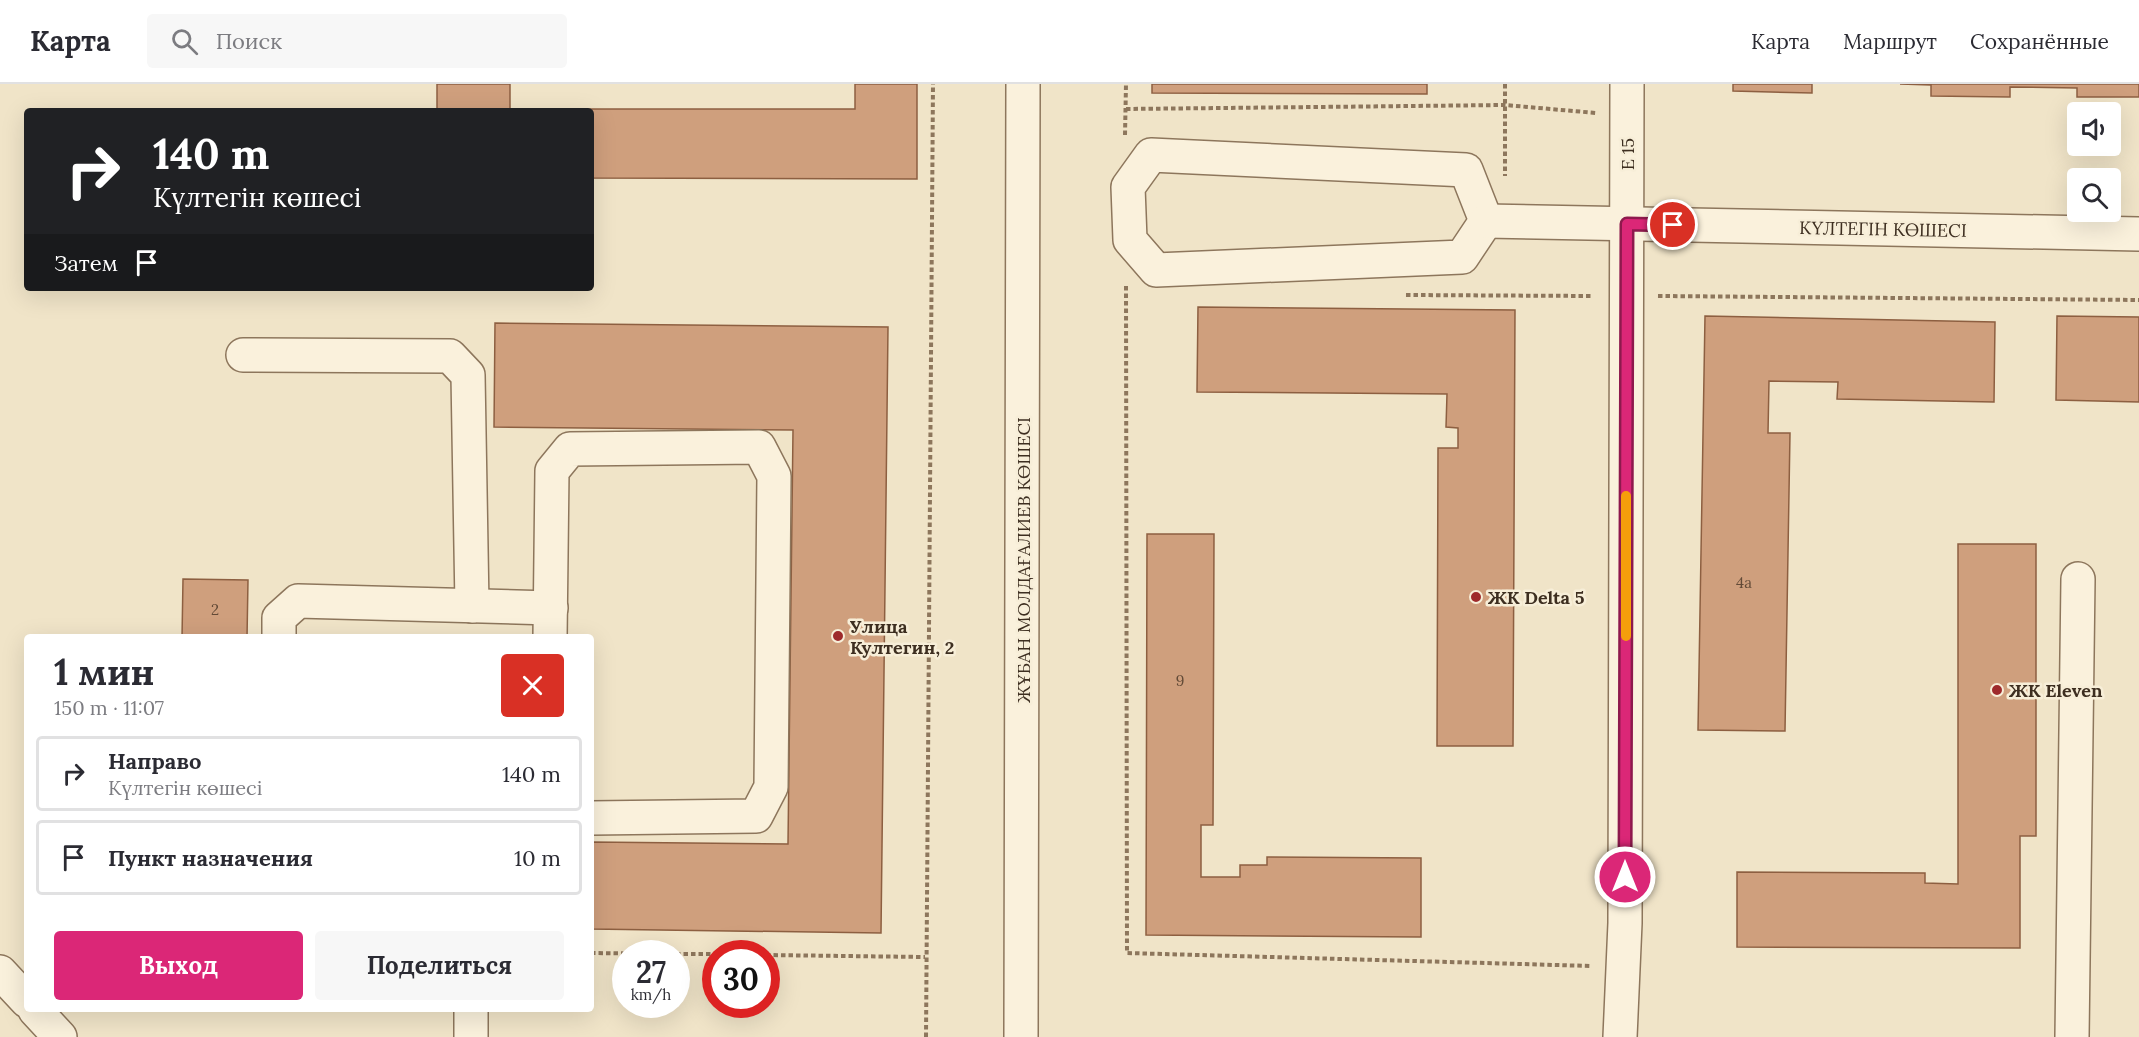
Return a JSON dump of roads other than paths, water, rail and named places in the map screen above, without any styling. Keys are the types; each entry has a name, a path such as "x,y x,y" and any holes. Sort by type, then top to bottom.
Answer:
{"street":[{"name":"ЖҰБАН МОЛДАҒАЛИЕВ КӨШЕСІ","path":"1021,1037 1023,84"},
{"name":"E 15","path":"1620,1037 1625,923 1627,100"},
{"path":"1151,155 1466,171 1496,221 1462,257 1156,270 1130,240 1128,188 1151,155"},
{"name":"КҮЛТЕГІН КӨШЕСІ","path":"1496,221 2139,234"},
{"path":"243,355 450,356 468,375 472,606"},
{"path":"279,634 279,618 298,601 472,606 551,623 552,471 570,449 759,447 774,476 771,788 756,816 594,818"},
{"path":"2072,1037 2078,579"},
{"path":"0,972 24,998"},
{"path":"36,1012 60,1037"},
{"path":"471,1012 471,1037"}],"place":[{"name":"ЖК Delta 5","path":"1476,597"},
{"name":"Улица Култегин, 2","path":"838,636"},
{"name":"ЖК Eleven","path":"1997,690"}]}
